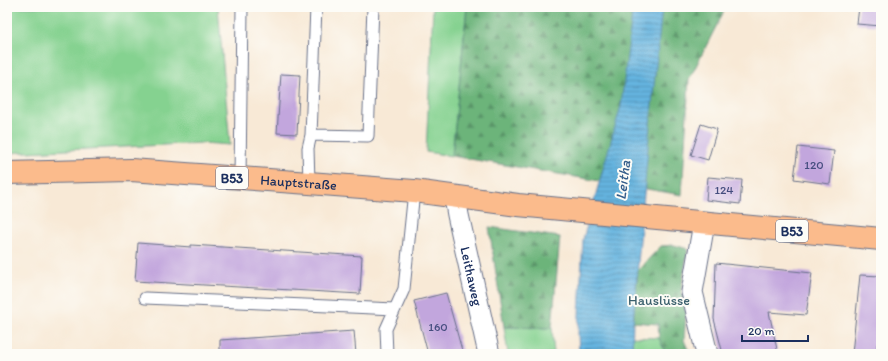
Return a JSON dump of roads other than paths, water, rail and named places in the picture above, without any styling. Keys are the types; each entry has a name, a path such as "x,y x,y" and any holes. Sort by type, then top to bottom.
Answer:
{"main road":[{"name":"Hauptstraße","path":"7,173 132,170 414,192 518,205 696,222"},
{"name":"B53","path":"696,222 881,239"}],"street":[{"name":"Leithaweg","path":"455,198 489,354"},
{"path":"696,222 702,239 692,292 707,354"}],"lane":[{"path":"240,179 242,7"},
{"path":"309,183 308,148 311,135 316,7"},
{"path":"311,135 368,136 373,7"},
{"path":"386,354 386,329 404,289 414,192"},
{"path":"145,298 395,309"}],"water":[{"name":"Leitha","path":"633,7 662,7 650,124 633,322 632,354 579,354 578,333 583,239 621,106"}],"park label":[{"name":"Hauslüsse","path":"659,300"}]}
